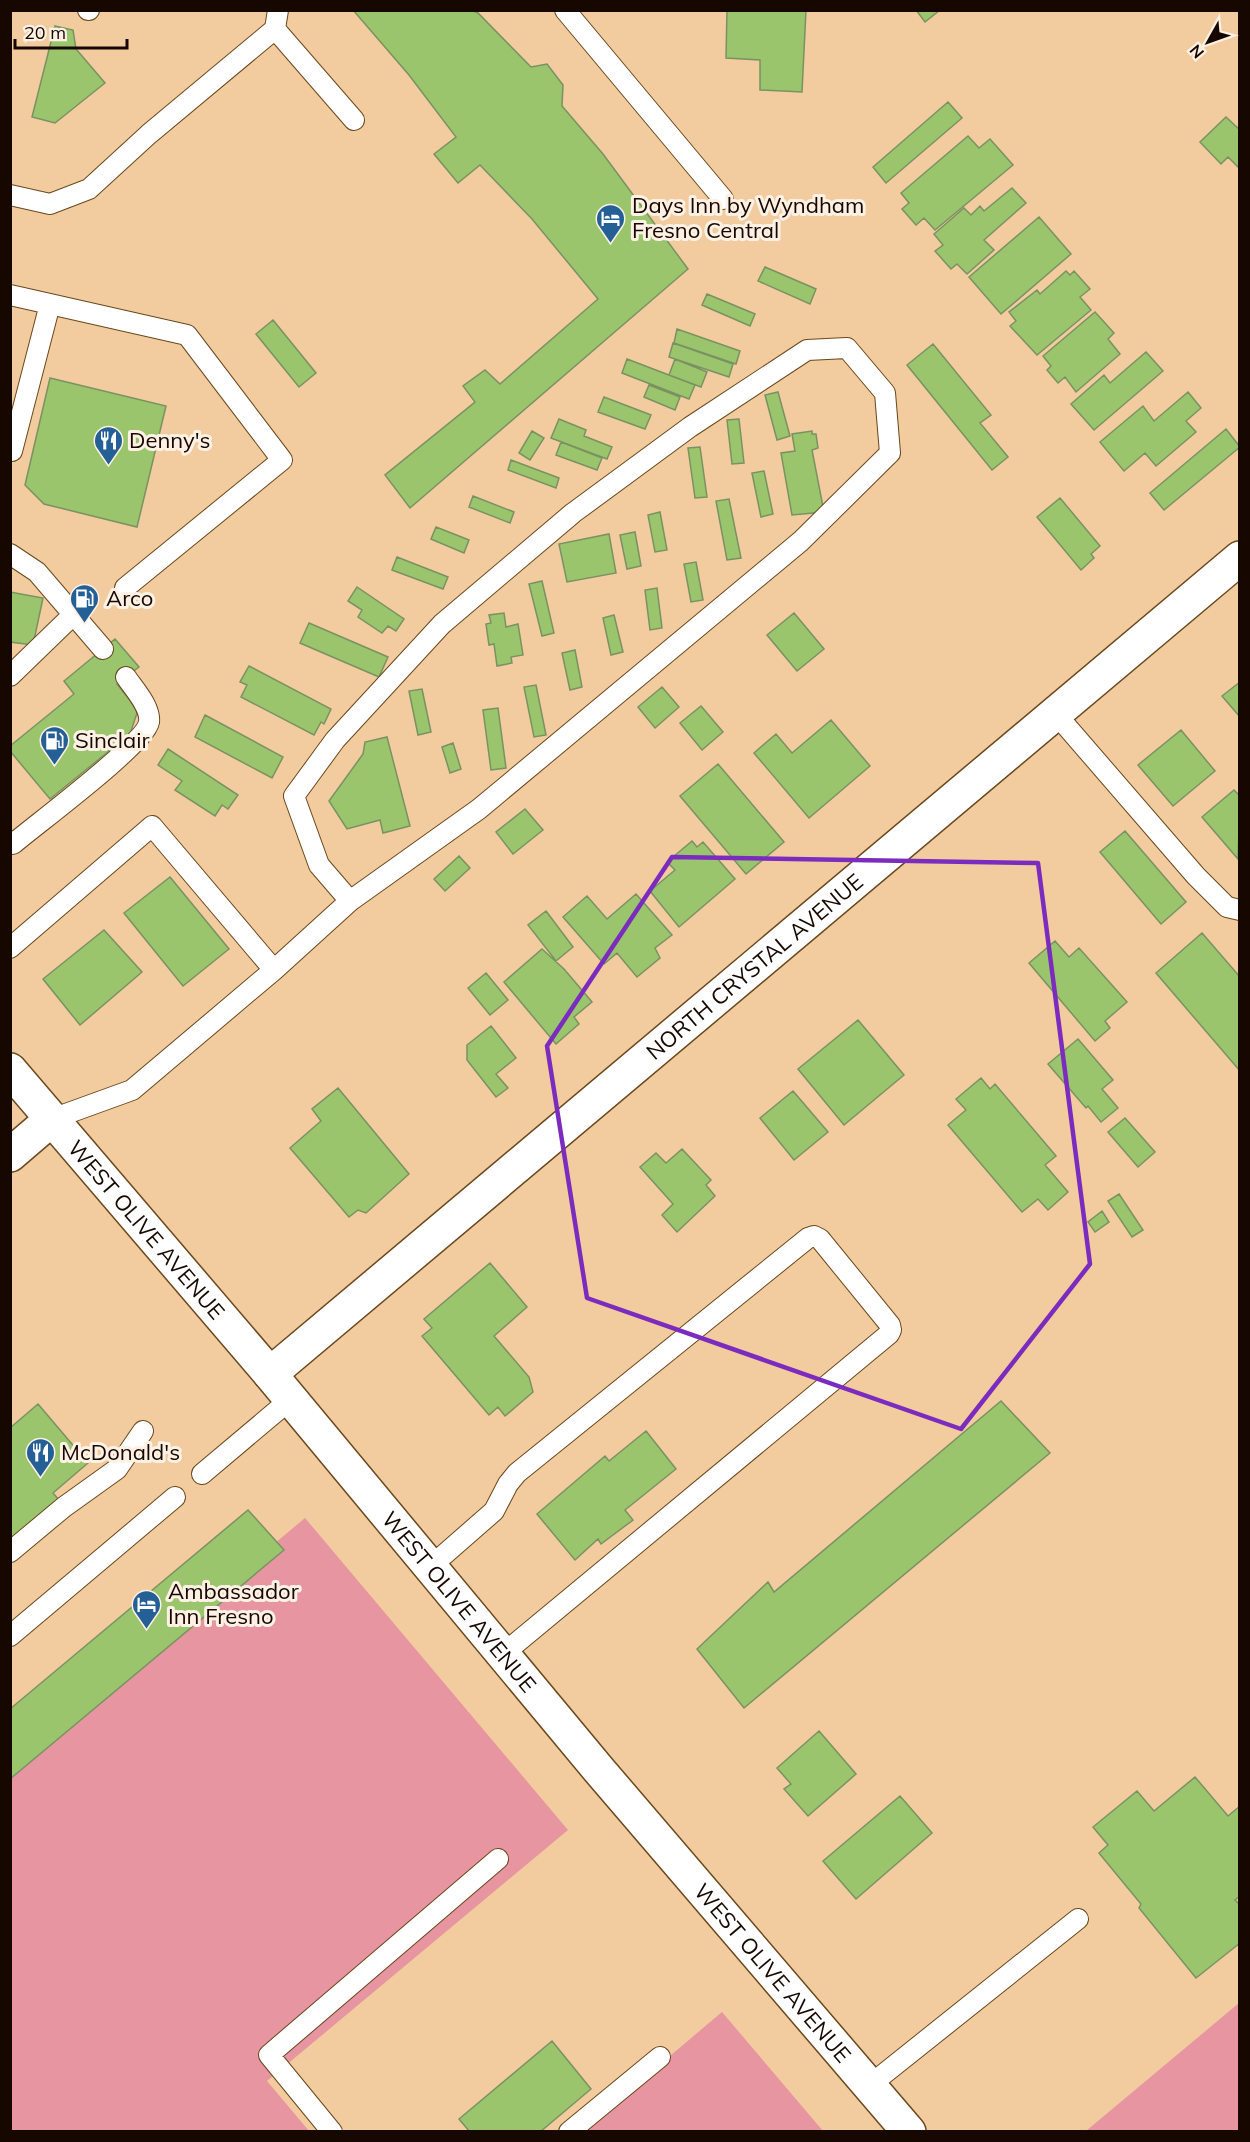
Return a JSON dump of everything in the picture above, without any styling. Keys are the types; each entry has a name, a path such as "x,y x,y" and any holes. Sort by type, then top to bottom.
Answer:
{"main road":[{"name":"NORTH CRYSTAL AVENUE","path":"270,1374 1239,558"},
{"name":"WEST OLIVE AVENUE","path":"10,1070 270,1374 607,1779 909,2132"},
{"path":"10,1155 52,1119"}],"lane":[{"path":"565,10 723,199"},
{"path":"10,195 50,204 89,189 276,20 354,120"},
{"path":"10,295 187,336 282,460 125,588"},
{"path":"12,450 50,304"},
{"path":"52,1119 132,1090 274,970 350,901 489,801 801,541 890,453 885,393 847,348 807,350 690,427 573,513 442,624 335,740 294,796 319,865 350,901"},
{"path":"10,554 38,572 103,649"},
{"path":"10,676 74,614"},
{"path":"11,843 122,755 143,733 149,721 146,706 126,677"},
{"path":"1055,714 1196,876 1227,907 1239,910"},
{"path":"10,948 152,826 274,970"},
{"path":"430,1567 494,1510 508,1484 517,1473 808,1238 814,1236 820,1239 890,1325 889,1335 503,1654"},
{"path":"202,1474 291,1399"},
{"path":"10,1552 64,1506 117,1469 143,1431"},
{"path":"10,1636 176,1497"},
{"path":"331,2130 269,2055 498,1859"},
{"path":"870,2085 1078,1919"},
{"path":"569,2132 660,2056"}],"highlighted area":[{"path":"672,857 1038,863 1090,1264 961,1429 587,1298 547,1046"}],"shaded area":[{"path":"305,1518 568,1830 267,2081 309,2131 11,2132 11,1765"},
{"path":"1239,2003 1239,2131 1086,2131"},
{"path":"722,2012 823,2131 580,2132"}],"building":[{"name":"Days Inn by Wyndham Fresno Central","path":"353,10 471,10 478,13 531,67 547,64 563,85 562,106 603,154 688,269 410,508 385,475 475,402 463,386 485,370 500,384 598,299 532,219 480,165 458,183 434,154 456,137 409,75"},
{"path":"727,10 806,10 802,92 760,90 760,60 726,58"},
{"path":"916,10 940,10 925,22"},
{"path":"55,26 73,30 76,49 105,83 55,123 32,117"},
{"path":"948,102 962,118 886,183 873,167"},
{"path":"1226,117 1240,130 1240,169 1228,157 1221,164 1200,142"},
{"path":"968,136 979,148 990,139 1013,165 935,230 924,218 916,225 902,209 909,203 901,193"},
{"path":"1012,188 1026,203 984,240 994,250 967,274 957,264 951,269 935,251 943,245 934,234 964,208 971,215 980,206 984,211"},
{"path":"1039,217 1071,254 1001,314 969,277"},
{"path":"765,267 816,289 810,304 758,281"},
{"path":"1066,271 1070,275 1074,271 1090,289 1080,297 1091,310 1037,355 1010,326 1016,321 1009,312 1037,290 1040,294"},
{"path":"707,294 755,314 750,326 702,305"},
{"path":"1095,312 1114,333 1108,339 1120,354 1076,392 1065,377 1058,383 1047,370 1051,366 1043,356"},
{"path":"273,320 316,373 299,387 256,334"},
{"path":"677,329 740,351 736,364 674,343"},
{"path":"673,343 733,364 729,377 669,357"},
{"path":"933,344 991,415 980,423 1008,457 992,470 907,365"},
{"path":"1146,352 1163,371 1094,430 1071,404 1104,375 1110,383"},
{"path":"627,359 695,385 689,399 622,373"},
{"path":"675,359 707,372 701,387 669,375"},
{"path":"50,378 166,406 137,527 44,504 25,485"},
{"path":"649,385 680,397 675,410 644,397"},
{"path":"778,392 790,436 777,440 765,395"},
{"path":"1188,392 1201,408 1186,421 1196,432 1156,466 1145,453 1124,471 1100,442 1143,406 1154,421"},
{"path":"604,397 651,415 645,429 598,412"},
{"path":"559,419 586,430 584,436 612,447 607,459 551,438"},
{"path":"739,419 744,463 732,464 727,420"},
{"path":"1226,429 1240,447 1164,510 1150,493"},
{"path":"532,431 544,438 530,460 519,453"},
{"path":"812,431 812,434 816,434 818,448 812,450 824,512 792,515 781,453 795,451 792,434"},
{"path":"561,442 602,458 597,470 556,455"},
{"path":"700,447 707,497 695,498 688,448"},
{"path":"511,460 559,478 556,488 508,470"},
{"path":"764,471 773,514 761,517 752,473"},
{"path":"473,496 514,512 510,523 469,507"},
{"path":"1060,498 1100,546 1091,554 1094,558 1081,570 1037,517"},
{"path":"729,499 741,558 727,560 716,501"},
{"path":"660,512 667,550 655,552 648,515"},
{"path":"436,527 469,540 464,553 431,539"},
{"path":"635,532 641,566 627,569 620,535"},
{"path":"609,534 616,573 567,582 559,544"},
{"path":"397,557 448,577 443,589 392,570"},
{"path":"696,562 703,600 691,602 684,564"},
{"path":"542,581 554,633 542,636 529,584"},
{"path":"357,587 404,619 396,631 388,626 382,633 358,617 362,610 348,601"},
{"path":"657,588 662,628 650,630 645,590"},
{"path":"10,592 43,598 33,645 10,642"},
{"path":"504,613 506,627 518,624 523,655 511,657 512,663 497,666 494,644 489,645 486,624 491,623 489,615"},
{"path":"794,613 824,649 797,671 767,635"},
{"path":"614,615 623,652 611,655 603,618"},
{"path":"309,623 388,657 379,677 300,643"},
{"path":"115,639 139,667 117,684 138,710 130,734 50,799 10,751 10,746 74,694 64,681"},
{"path":"575,650 582,687 570,690 562,653"},
{"path":"249,666 331,709 324,724 321,722 314,735 241,697 247,685 240,682"},
{"path":"1240,682 1240,717 1222,696"},
{"path":"536,685 546,735 534,737 524,687"},
{"path":"662,687 679,707 655,728 638,707"},
{"path":"422,689 431,732 418,735 409,691"},
{"path":"701,706 723,732 702,750 680,723"},
{"path":"498,708 506,768 491,770 483,710"},
{"path":"205,715 283,757 272,778 195,737"},
{"path":"831,720 870,766 809,818 754,753 776,734 792,753"},
{"path":"1181,730 1215,771 1173,806 1138,765"},
{"path":"387,737 410,826 383,833 380,820 347,829 329,801 363,754 365,742"},
{"path":"453,743 461,769 450,773 442,747"},
{"path":"168,749 238,795 228,809 222,805 215,816 175,790 182,781 158,765"},
{"path":"718,764 784,842 746,874 680,796"},
{"path":"1234,790 1240,796 1238,859 1202,817"},
{"path":"525,809 543,830 513,854 496,832"},
{"path":"1125,831 1186,902 1161,924 1100,852"},
{"path":"692,841 697,847 703,842 735,879 679,927 650,891 675,870 667,862"},
{"path":"459,856 470,868 445,891 434,879"},
{"path":"170,877 229,949 183,986 124,913"},
{"path":"636,894 672,935 655,948 660,958 637,977 617,953 604,964 563,917 587,896 607,919"},
{"path":"546,911 573,947 556,961 528,925"},
{"path":"104,930 142,972 80,1025 43,979"},
{"path":"1202,933 1240,977 1240,1071 1156,973"},
{"path":"1055,941 1069,957 1079,948 1127,1002 1105,1021 1110,1028 1095,1041 1029,963"},
{"path":"542,949 564,969 592,1002 574,1017 579,1024 556,1044 504,982"},
{"path":"486,973 508,1000 490,1015 468,988"},
{"path":"858,1020 904,1075 844,1125 798,1069"},
{"path":"491,1026 516,1058 496,1074 508,1088 496,1097 467,1060 467,1045"},
{"path":"1078,1039 1113,1080 1102,1089 1118,1108 1101,1122 1048,1064"},
{"path":"981,1078 990,1089 995,1084 1056,1156 1045,1165 1068,1192 1048,1210 1038,1199 1022,1212 948,1125 966,1110 956,1099"},
{"path":"338,1088 409,1174 366,1213 358,1210 349,1217 290,1148 321,1121 312,1109"},
{"path":"793,1091 828,1132 794,1160 760,1118"},
{"path":"1125,1118 1155,1152 1138,1167 1108,1132"},
{"path":"682,1149 711,1180 706,1185 715,1196 677,1232 662,1215 673,1204 640,1167 656,1153 666,1163"},
{"path":"1119,1194 1143,1230 1132,1237 1108,1201"},
{"path":"1102,1211 1109,1222 1095,1232 1088,1222"},
{"path":"490,1263 527,1307 494,1336 529,1377 533,1392 505,1416 498,1407 489,1415 422,1336 432,1328 424,1319"},
{"path":"1001,1401 1050,1453 744,1708 697,1649 768,1582 774,1592"},
{"name":"McDonald's","path":"38,1404 88,1463 53,1493 59,1500 10,1541 10,1428"},
{"path":"646,1431 676,1469 625,1510 633,1520 601,1544 598,1539 575,1560 537,1514 605,1456 609,1461"},
{"name":"Ambassador Inn Fresno","path":"248,1510 284,1550 10,1779 10,1709"},
{"path":"819,1731 856,1774 808,1816 784,1789 791,1784 777,1768"},
{"path":"1195,1777 1228,1816 1240,1806 1240,1896 1235,1900 1240,1905 1240,1943 1196,1978 1139,1908 1141,1904 1099,1853 1108,1845 1093,1827 1137,1791 1154,1811"},
{"path":"900,1796 932,1833 856,1899 823,1861"},
{"path":"552,2041 591,2089 540,2132 470,2132 459,2119"}],"place":[{"name":"Days Inn by Wyndham Fresno Central","path":"611,244"},
{"name":"Denny's","path":"108,466"},
{"name":"Arco","path":"85,624"},
{"name":"Sinclair","path":"54,766"},
{"name":"McDonald's","path":"40,1478"},
{"name":"Ambassador Inn Fresno","path":"147,1630"}]}
